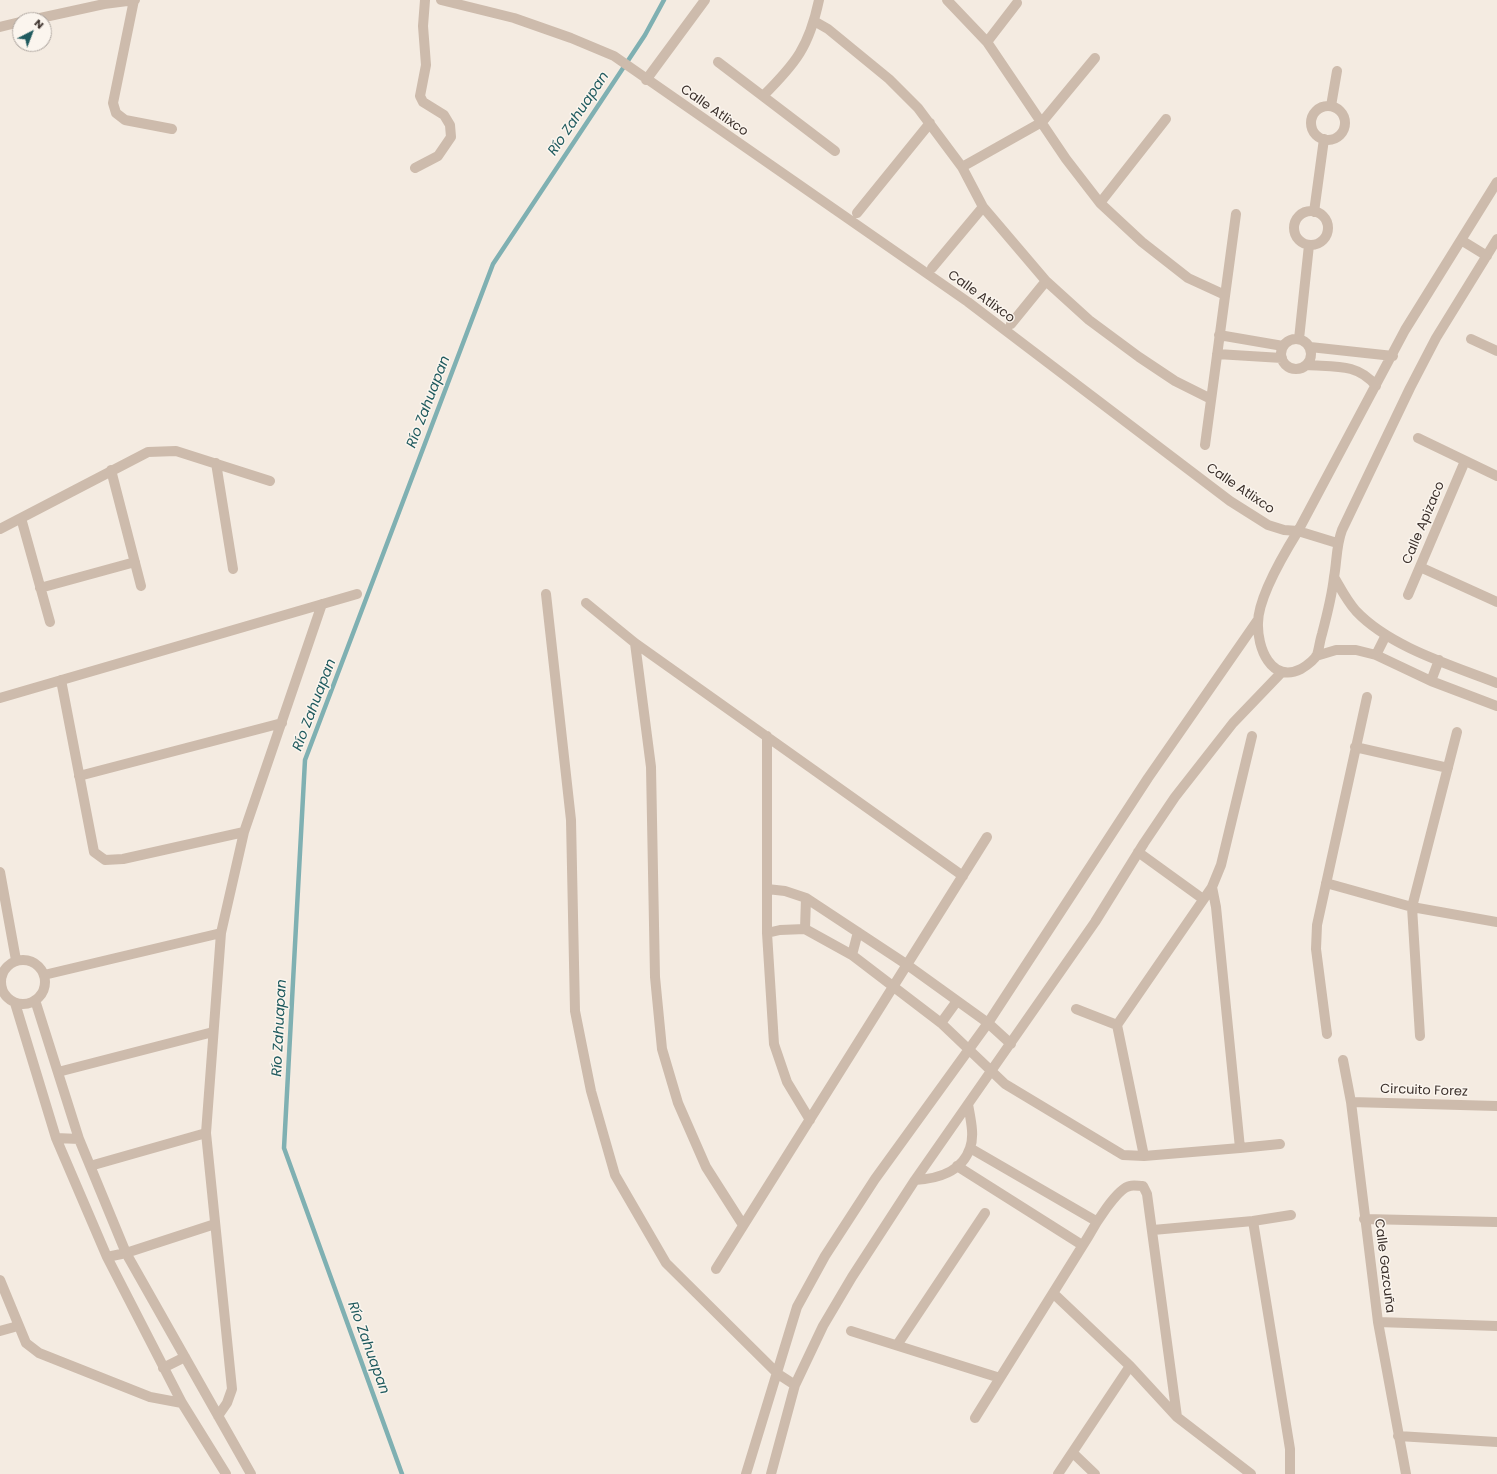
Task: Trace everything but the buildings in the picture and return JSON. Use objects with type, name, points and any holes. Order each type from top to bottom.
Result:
[{"type":"street","points":[[52,15],[104,4],[134,0],[113,103],[116,113],[125,120],[172,128]]},
{"type":"street","points":[[415,168],[438,156],[451,137],[450,125],[444,115],[423,102],[420,96],[426,65],[423,26],[424,0]]},
{"type":"street","name":"Calle Atlixco","points":[[441,0],[514,18],[571,38],[614,56],[646,80],[968,302],[1230,501],[1268,525],[1284,530],[1298,531],[1337,543]]},
{"type":"street","points":[[646,80],[705,0]]},
{"type":"street","points":[[763,96],[791,67],[806,44],[819,0]]},
{"type":"street","points":[[947,0],[987,42],[1066,159],[1100,203],[1142,242],[1188,278],[1225,295]]},
{"type":"street","points":[[987,42],[1017,2]]},
{"type":"street","points":[[814,21],[828,29],[889,79],[918,108],[962,167],[983,207],[1046,281],[1089,320],[1139,357],[1175,381],[1196,393],[1211,399]]},
{"type":"street","points":[[0,27],[12,24]]},
{"type":"street","points":[[962,167],[1042,122],[1095,58]]},
{"type":"street","points":[[718,62],[836,151]]},
{"type":"street","points":[[1331,106],[1337,71]]},
{"type":"street","points":[[1331,106],[1337,108],[1344,117],[1344,129],[1336,138],[1324,139],[1314,133],[1310,122],[1312,116],[1320,107],[1331,106]]},
{"type":"street","points":[[1100,203],[1166,119]]},
{"type":"street","points":[[857,213],[930,123]]},
{"type":"street","points":[[1314,212],[1324,139]]},
{"type":"street","points":[[746,1474],[778,1374],[797,1307],[825,1256],[875,1179],[988,1023],[1148,778],[1257,622],[1264,598],[1281,558],[1298,531],[1393,356],[1405,330],[1497,182]]},
{"type":"street","points":[[932,268],[983,207]]},
{"type":"street","points":[[1308,212],[1319,213],[1326,221],[1328,231],[1326,236],[1319,244],[1309,245],[1304,243],[1296,236],[1294,226],[1299,216],[1308,212]]},
{"type":"street","points":[[1205,445],[1236,214]]},
{"type":"street","points":[[1461,240],[1487,256]]},
{"type":"street","points":[[1316,656],[1334,577],[1337,543],[1410,388],[1436,338],[1497,240]]},
{"type":"street","points":[[1299,339],[1309,245]]},
{"type":"street","points":[[1011,324],[1046,281]]},
{"type":"street","points":[[1219,335],[1283,346]]},
{"type":"street","points":[[1307,365],[1312,356],[1308,343],[1299,339],[1290,340],[1283,346],[1282,358],[1286,365],[1290,368],[1299,369],[1307,365],[1345,367],[1362,372],[1368,376],[1376,386]]},
{"type":"street","points":[[1471,339],[1497,351]]},
{"type":"street","points":[[1310,347],[1393,356]]},
{"type":"street","points":[[1217,354],[1282,358]]},
{"type":"street","points":[[1418,438],[1497,476]]},
{"type":"street","points":[[0,529],[148,452],[176,451],[270,481]]},
{"type":"street","name":"Calle Apizaco","points":[[1408,595],[1465,461]]},
{"type":"street","points":[[216,463],[234,569]]},
{"type":"street","points":[[111,470],[141,586]]},
{"type":"street","points":[[21,518],[50,622]]},
{"type":"street","points":[[40,588],[135,562]]},
{"type":"street","points":[[1420,567],[1497,602]]},
{"type":"street","points":[[1334,577],[1344,595],[1355,610],[1370,624],[1386,635],[1440,660],[1497,683]]},
{"type":"street","points":[[0,698],[357,594]]},
{"type":"street","points":[[546,594],[571,820],[575,1011],[592,1091],[615,1175],[666,1263],[778,1374],[795,1385]]},
{"type":"street","points":[[586,603],[635,643],[963,876]]},
{"type":"street","points":[[218,1416],[227,1403],[232,1388],[206,1133],[221,933],[244,832],[322,604]]},
{"type":"street","points":[[1257,622],[1263,652],[1271,665],[1281,673],[1292,673],[1305,667],[1316,656],[1336,650],[1356,650],[1376,655],[1431,681],[1497,706]]},
{"type":"street","points":[[1376,655],[1386,635]]},
{"type":"street","points":[[635,643],[650,767],[655,977],[662,1049],[678,1102],[706,1167],[743,1225]]},
{"type":"street","points":[[1431,681],[1440,660]]},
{"type":"street","points":[[771,1474],[795,1385],[823,1326],[848,1283],[915,1180],[1095,922],[1138,852],[1176,797],[1233,723],[1281,673]]},
{"type":"street","points":[[61,680],[94,852],[104,860],[123,859],[244,832]]},
{"type":"street","points":[[1327,1034],[1316,949],[1317,925],[1367,697]]},
{"type":"street","points":[[79,776],[282,723]]},
{"type":"street","points":[[1420,1036],[1412,907],[1457,732]]},
{"type":"street","points":[[767,736],[767,933],[774,1044],[787,1082],[810,1120]]},
{"type":"street","points":[[1144,1156],[1117,1025],[1212,887],[1221,865],[1252,736]]},
{"type":"street","points":[[1355,747],[1448,768]]},
{"type":"street","points":[[716,1269],[987,837]]},
{"type":"street","points":[[1138,852],[1203,899]]},
{"type":"street","points":[[0,872],[16,960]]},
{"type":"street","points":[[1326,883],[1412,907],[1497,922]]},
{"type":"street","points":[[1212,887],[1216,907],[1240,1148]]},
{"type":"street","points":[[767,889],[785,891],[806,898],[906,964],[988,1023],[1010,1044]]},
{"type":"street","points":[[805,929],[806,898]]},
{"type":"street","points":[[767,933],[780,930],[805,929],[852,955],[941,1023],[1005,1084],[1123,1155],[1144,1156],[1280,1144]]},
{"type":"street","points":[[852,955],[858,932]]},
{"type":"street","points":[[44,975],[221,933]]},
{"type":"street","points":[[23,959],[36,964],[44,975],[44,990],[29,1004],[15,1003],[4,995],[0,988],[1,974],[4,968],[16,960],[23,959]]},
{"type":"street","points":[[35,1000],[79,1139],[126,1254],[251,1474]]},
{"type":"street","points":[[941,1023],[957,1001]]},
{"type":"street","points":[[15,1003],[56,1138],[107,1257],[182,1403],[226,1474]]},
{"type":"street","points":[[1076,1009],[1117,1025]]},
{"type":"street","points":[[58,1072],[213,1032]]},
{"type":"street","name":"Calle Gazcuña","points":[[1343,1060],[1351,1102],[1364,1219],[1378,1322],[1406,1474]]},
{"type":"street","name":"Circuito Forez","points":[[1351,1102],[1497,1106]]},
{"type":"street","points":[[915,1180],[942,1176],[957,1166],[970,1148],[971,1126],[968,1104]]},
{"type":"street","points":[[90,1166],[206,1133]]},
{"type":"street","points":[[56,1138],[79,1139]]},
{"type":"street","points":[[970,1148],[1096,1221]]},
{"type":"street","points":[[957,1166],[1082,1245]]},
{"type":"street","points":[[976,1418],[1096,1221],[1122,1190],[1129,1186],[1142,1186],[1147,1194],[1177,1417]]},
{"type":"street","points":[[897,1345],[985,1213]]},
{"type":"street","points":[[1153,1230],[1252,1222],[1290,1215]]},
{"type":"street","points":[[1364,1219],[1497,1222]]},
{"type":"street","points":[[1252,1222],[1290,1449],[1290,1474]]},
{"type":"street","points":[[107,1257],[126,1254],[215,1224]]},
{"type":"street","points":[[0,1280],[26,1343],[39,1353],[150,1397],[182,1403]]},
{"type":"street","points":[[1053,1293],[1130,1366],[1177,1417],[1251,1474]]},
{"type":"street","points":[[1378,1322],[1497,1326]]},
{"type":"street","points":[[0,1331],[18,1326]]},
{"type":"street","points":[[851,1331],[1000,1378]]},
{"type":"street","points":[[163,1368],[185,1357]]},
{"type":"street","points":[[1058,1474],[1074,1453],[1130,1366]]},
{"type":"street","points":[[1398,1436],[1497,1442]]},
{"type":"street","points":[[1074,1453],[1094,1474]]},
{"type":"waterway","name":"Río Zahuapan","points":[[402,1474],[284,1148],[305,760],[493,264],[645,35],[664,0]]}]
